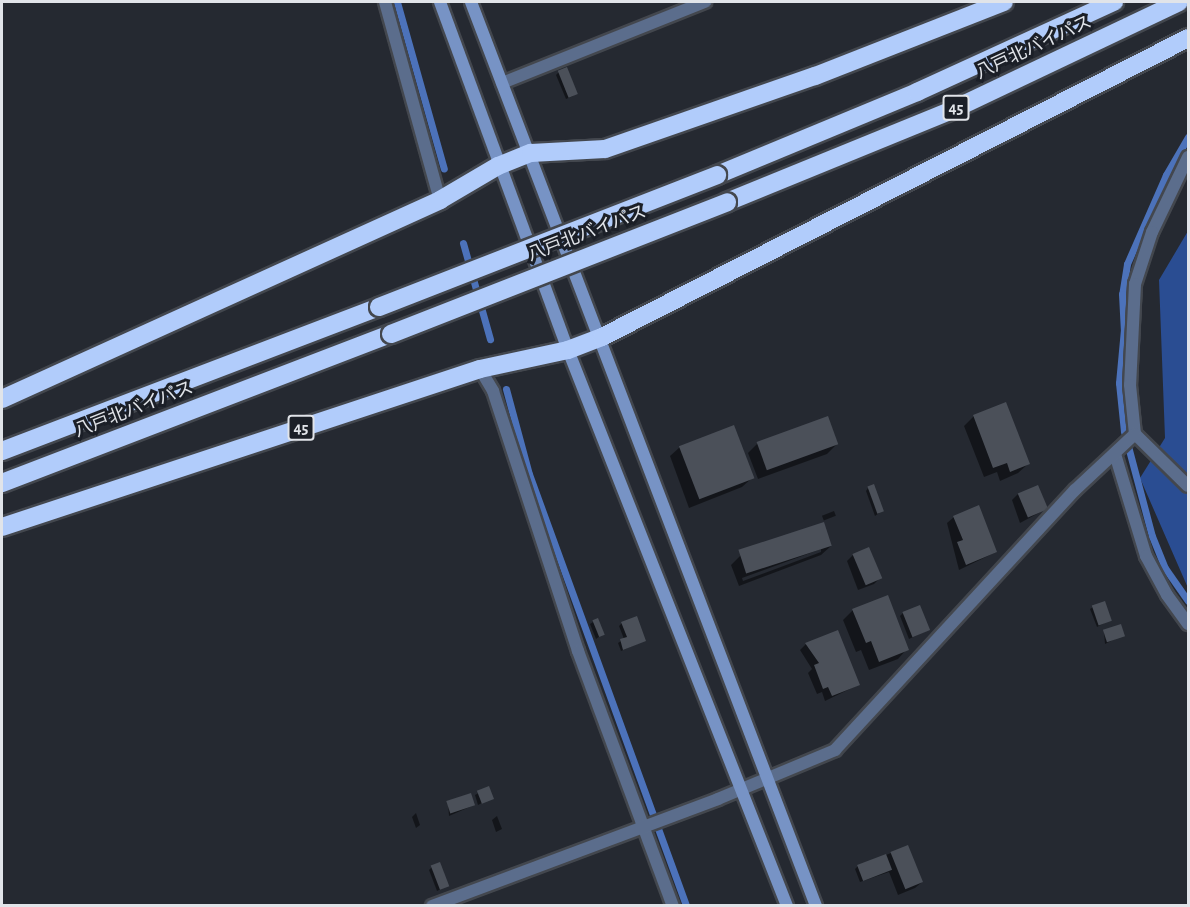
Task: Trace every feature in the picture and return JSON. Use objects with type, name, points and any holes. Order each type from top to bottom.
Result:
[{"type":"highway","points":[[2,399],[440,200],[498,166],[531,153],[605,149],[815,76],[1004,2]]},
{"type":"highway","name":"八戸北バイパス","points":[[2,451],[717,175],[917,92],[1114,2]]},
{"type":"highway","name":"八戸北バイパス","points":[[2,483],[727,202],[952,110],[1179,2]]},
{"type":"highway","points":[[602,337],[1188,38]]},
{"type":"highway","name":"45","points":[[2,527],[480,369],[568,350],[602,337]]},
{"type":"street","points":[[385,2],[440,200]]},
{"type":"street","points":[[440,2],[498,166],[568,350],[787,906]]},
{"type":"street","points":[[471,2],[770,777],[816,906]]},
{"type":"street","points":[[502,83],[705,2]]},
{"type":"street","points":[[1188,157],[1152,232],[1135,284],[1130,385],[1135,434],[1188,486]]},
{"type":"street","points":[[480,369],[493,391],[578,651],[673,906]]},
{"type":"street","points":[[432,906],[742,789],[835,750],[1075,490],[1135,434]]},
{"type":"street","points":[[1115,454],[1146,556],[1167,595],[1188,624]]},
{"type":"shaded area","points":[[1188,231],[1188,588],[1140,478],[1165,438],[1159,280]]},
{"type":"building","points":[[567,67],[578,94],[569,98],[558,71]]},
{"type":"building","points":[[1006,402],[1030,464],[1010,472],[1007,463],[993,468],[973,415]]},
{"type":"building","points":[[828,416],[838,444],[767,470],[757,442]]},
{"type":"building","points":[[734,425],[754,478],[699,499],[679,446]]},
{"type":"building","points":[[874,484],[884,511],[877,514],[867,486]]},
{"type":"building","points":[[1038,485],[1048,509],[1028,518],[1018,494]]},
{"type":"building","points":[[979,505],[997,552],[966,565],[957,542],[963,540],[953,516]]},
{"type":"building","points":[[824,522],[832,546],[746,574],[738,550]]},
{"type":"building","points":[[869,547],[882,578],[866,585],[852,554]]},
{"type":"building","points":[[888,595],[909,650],[879,662],[871,641],[866,643],[852,609]]},
{"type":"building","points":[[1105,601],[1112,621],[1099,625],[1092,606]]},
{"type":"building","points":[[920,605],[930,630],[912,637],[902,612]]},
{"type":"building","points":[[637,616],[646,641],[623,650],[620,639],[627,637],[621,622]]},
{"type":"building","points":[[598,618],[605,635],[599,637],[592,620]]},
{"type":"building","points":[[1121,624],[1125,636],[1107,642],[1103,630]]},
{"type":"building","points":[[838,630],[860,685],[832,696],[828,687],[823,689],[814,665],[819,663],[805,643]]},
{"type":"building","points":[[489,786],[494,799],[482,804],[477,791]]},
{"type":"building","points":[[471,793],[475,805],[450,813],[446,801]]},
{"type":"building","points":[[908,845],[923,882],[905,889],[890,852]]},
{"type":"building","points":[[886,854],[892,870],[863,881],[857,865]]},
{"type":"building","points":[[440,862],[449,886],[440,890],[431,866]]},
{"type":"waterway","points":[[397,2],[444,169]]},
{"type":"waterway","points":[[1188,137],[1166,175],[1127,264],[1122,294],[1124,329],[1119,383],[1124,431],[1152,536],[1165,568],[1188,601]]},
{"type":"waterway","points":[[463,243],[490,339]]},
{"type":"waterway","points":[[506,389],[529,474],[686,906]]}]
